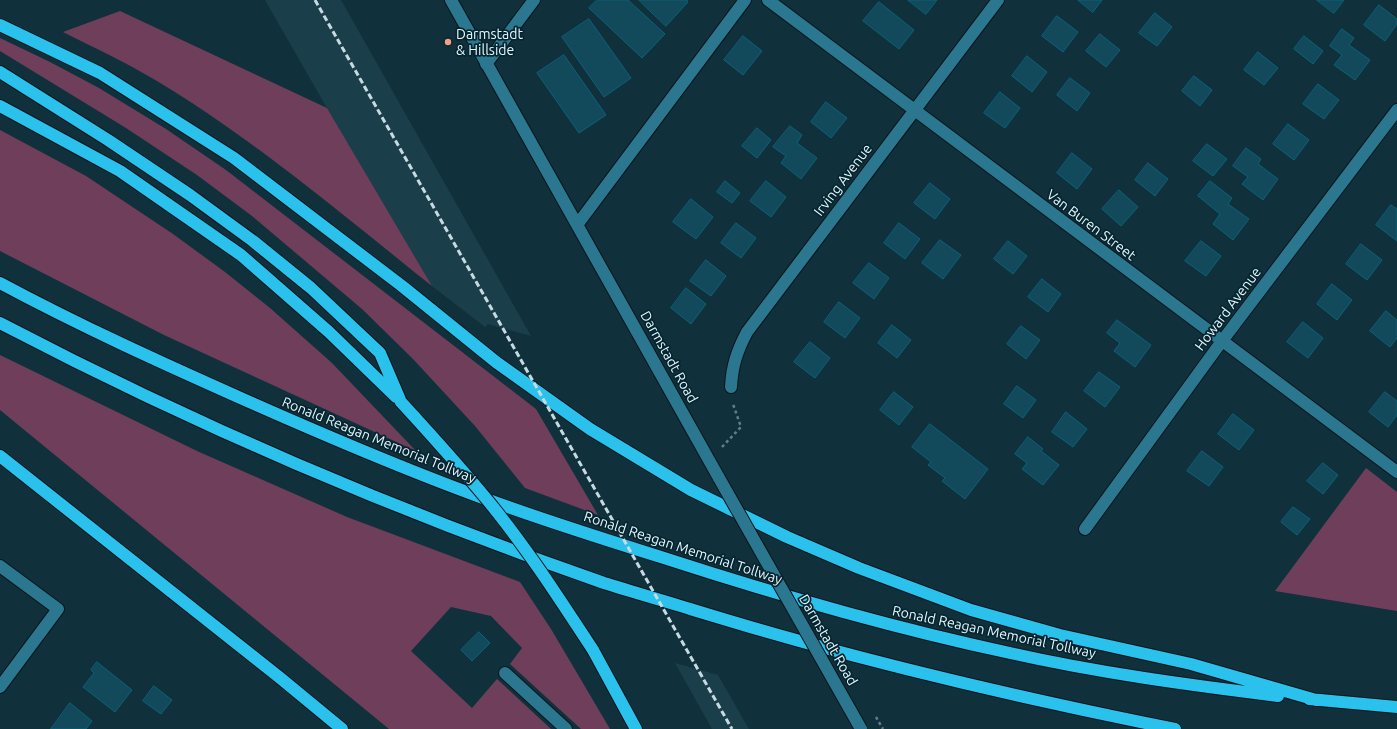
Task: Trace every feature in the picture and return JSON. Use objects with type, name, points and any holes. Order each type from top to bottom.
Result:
[{"type":"highway","points":[[0,25],[100,73],[234,158],[396,281],[508,371],[590,429],[691,490],[787,537],[852,565],[971,610],[1060,635],[1191,664],[1316,700]]},
{"type":"highway","points":[[0,72],[95,132],[190,195],[253,241],[299,279],[380,353],[401,402]]},
{"type":"highway","points":[[0,106],[120,171],[241,255],[329,332],[401,402],[445,450],[498,513],[549,582],[593,650],[636,729]]},
{"type":"highway","name":"Ronald Reagan Memorial Tollway","points":[[0,283],[123,345],[299,424],[392,463],[484,498],[697,569],[801,601],[1013,654],[1182,684],[1316,700],[1397,707]]},
{"type":"highway","points":[[0,323],[154,400],[345,486],[471,535],[607,584],[771,634],[859,658],[968,685],[1175,729]]},
{"type":"highway","points":[[0,456],[273,672],[342,729]]},
{"type":"street","name":"Darmstadt Road","points":[[450,0],[861,729]]},
{"type":"street","points":[[486,64],[534,0]]},
{"type":"street","points":[[577,225],[746,0]]},
{"type":"street","name":"Van Buren Street","points":[[768,0],[1397,472]]},
{"type":"street","name":"Irving Avenue","points":[[731,388],[732,369],[737,350],[747,332],[998,0]]},
{"type":"street","name":"Howard Avenue","points":[[1085,529],[1222,341],[1397,110]]},
{"type":"street","points":[[0,566],[58,609],[0,687]]},
{"type":"street","points":[[505,673],[566,729]]},
{"type":"path","points":[[725,453],[721,446],[741,427],[734,408],[731,388]]},
{"type":"shaded area","points":[[265,0],[341,0],[531,336],[488,324],[485,327],[432,286]]},
{"type":"shaded area","points":[[120,11],[327,108],[432,286],[332,205],[229,128],[146,74],[63,32]]},
{"type":"shaded area","points":[[0,38],[99,88],[166,129],[226,170],[536,409],[598,515],[525,488],[475,426],[413,359],[362,309],[252,216],[197,175],[126,128],[0,51]]},
{"type":"shaded area","points":[[0,130],[86,176],[173,234],[225,272],[270,308],[332,363],[416,451],[164,335],[0,251]]},
{"type":"shaded area","points":[[0,355],[197,451],[347,517],[520,582],[551,629],[610,729],[581,729],[510,664],[522,648],[491,616],[451,607],[411,651],[472,708],[497,679],[551,729],[389,729],[0,410]]},
{"type":"shaded area","points":[[1366,468],[1397,492],[1397,611],[1275,591]]},
{"type":"shaded area","points":[[675,663],[718,675],[749,729],[712,729]]},
{"type":"building","points":[[597,0],[628,0],[665,34],[642,58],[589,8]]},
{"type":"building","points":[[639,0],[687,0],[688,2],[666,26]]},
{"type":"building","points":[[908,0],[937,0],[926,14]]},
{"type":"building","points":[[1078,0],[1102,0],[1093,12]]},
{"type":"building","points":[[1317,0],[1344,0],[1334,13]]},
{"type":"building","points":[[879,2],[914,30],[899,49],[863,21]]},
{"type":"building","points":[[1379,5],[1397,19],[1397,24],[1385,41],[1364,25]]},
{"type":"building","points":[[1155,13],[1172,27],[1157,46],[1139,33]]},
{"type":"building","points":[[1057,16],[1078,32],[1063,52],[1042,36]]},
{"type":"building","points":[[589,19],[631,78],[604,97],[562,37]]},
{"type":"building","points":[[1342,29],[1354,38],[1349,45],[1370,60],[1355,80],[1334,65],[1342,55],[1330,46]]},
{"type":"building","points":[[1100,34],[1120,50],[1106,67],[1086,51]]},
{"type":"building","points":[[743,36],[762,51],[743,75],[724,60]]},
{"type":"building","points":[[1304,36],[1323,51],[1313,64],[1294,49]]},
{"type":"building","points":[[1258,52],[1278,68],[1264,85],[1244,70]]},
{"type":"building","points":[[564,55],[606,115],[579,133],[537,73]]},
{"type":"building","points":[[1027,56],[1047,72],[1032,92],[1012,76]]},
{"type":"building","points":[[1194,76],[1212,90],[1200,106],[1182,91]]},
{"type":"building","points":[[1070,78],[1090,93],[1077,111],[1057,95]]},
{"type":"building","points":[[1318,84],[1339,100],[1324,119],[1303,104]]},
{"type":"building","points":[[1000,92],[1020,108],[1005,128],[984,113]]},
{"type":"building","points":[[826,102],[847,118],[831,138],[811,122]]},
{"type":"building","points":[[1288,124],[1309,140],[1294,160],[1273,144]]},
{"type":"building","points":[[790,126],[802,135],[797,143],[817,158],[801,179],[781,163],[786,156],[773,147]]},
{"type":"building","points":[[757,128],[771,140],[757,158],[742,146]]},
{"type":"building","points":[[1207,144],[1227,159],[1213,176],[1193,161]]},
{"type":"building","points":[[1246,148],[1261,159],[1258,164],[1278,179],[1263,200],[1242,184],[1248,177],[1233,166]]},
{"type":"building","points":[[1072,153],[1092,169],[1077,189],[1057,173]]},
{"type":"building","points":[[1148,163],[1168,179],[1155,196],[1135,180]]},
{"type":"building","points":[[725,181],[740,193],[732,203],[717,192]]},
{"type":"building","points":[[766,181],[786,197],[771,217],[750,201]]},
{"type":"building","points":[[1210,181],[1232,198],[1228,204],[1249,219],[1233,240],[1213,224],[1220,214],[1198,196]]},
{"type":"building","points":[[930,183],[950,199],[935,219],[914,203]]},
{"type":"building","points":[[1119,190],[1138,207],[1121,226],[1102,209]]},
{"type":"building","points":[[691,199],[713,217],[696,239],[673,222]]},
{"type":"building","points":[[1391,205],[1397,209],[1397,241],[1376,225]]},
{"type":"building","points":[[736,223],[756,238],[741,258],[721,243]]},
{"type":"building","points":[[899,223],[920,239],[905,259],[884,243]]},
{"type":"building","points":[[940,240],[961,255],[943,279],[922,263]]},
{"type":"building","points":[[1008,241],[1027,256],[1013,274],[994,259]]},
{"type":"building","points":[[1201,241],[1221,256],[1206,276],[1185,261]]},
{"type":"building","points":[[1361,244],[1382,260],[1367,280],[1346,264]]},
{"type":"building","points":[[706,260],[726,276],[711,296],[690,281]]},
{"type":"building","points":[[869,263],[889,278],[874,299],[853,283]]},
{"type":"building","points":[[1042,279],[1061,294],[1048,312],[1028,297]]},
{"type":"building","points":[[1332,284],[1352,300],[1337,320],[1317,304]]},
{"type":"building","points":[[686,288],[706,304],[691,324],[671,308]]},
{"type":"building","points":[[839,302],[860,318],[845,338],[824,322]]},
{"type":"building","points":[[1386,311],[1397,320],[1397,338],[1390,347],[1370,331]]},
{"type":"building","points":[[1117,320],[1151,345],[1135,367],[1114,351],[1120,343],[1107,333]]},
{"type":"building","points":[[1303,322],[1323,338],[1308,358],[1287,342]]},
{"type":"building","points":[[892,325],[911,340],[897,358],[878,343]]},
{"type":"building","points":[[1021,326],[1040,340],[1026,359],[1007,344]]},
{"type":"building","points":[[810,342],[830,358],[815,378],[794,362]]},
{"type":"building","points":[[1099,372],[1120,387],[1105,407],[1084,391]]},
{"type":"building","points":[[1017,386],[1036,400],[1023,418],[1004,404]]},
{"type":"building","points":[[894,392],[913,407],[899,425],[880,410]]},
{"type":"building","points":[[1385,392],[1397,401],[1397,415],[1388,427],[1369,412]]},
{"type":"building","points":[[1066,412],[1087,429],[1073,447],[1052,432]]},
{"type":"building","points":[[1233,414],[1254,430],[1239,450],[1218,434]]},
{"type":"building","points":[[930,424],[988,469],[965,499],[942,481],[945,478],[928,465],[931,462],[912,447]]},
{"type":"building","points":[[1028,437],[1043,449],[1041,451],[1059,465],[1043,485],[1022,469],[1027,463],[1015,454]]},
{"type":"building","points":[[1202,451],[1223,467],[1209,486],[1187,471]]},
{"type":"building","points":[[1323,463],[1338,475],[1323,494],[1307,481]]},
{"type":"building","points":[[1293,507],[1310,519],[1297,535],[1281,522]]},
{"type":"building","points":[[479,632],[490,643],[472,661],[461,650]]},
{"type":"building","points":[[97,662],[132,690],[115,712],[83,687],[94,673],[91,670]]},
{"type":"building","points":[[154,686],[172,700],[161,714],[143,701]]},
{"type":"building","points":[[70,703],[92,721],[86,729],[51,729]]},
{"type":"railway","points":[[315,0],[732,729]]},
{"type":"place","name":"Darmstadt & Hillside","points":[[448,42]]}]
